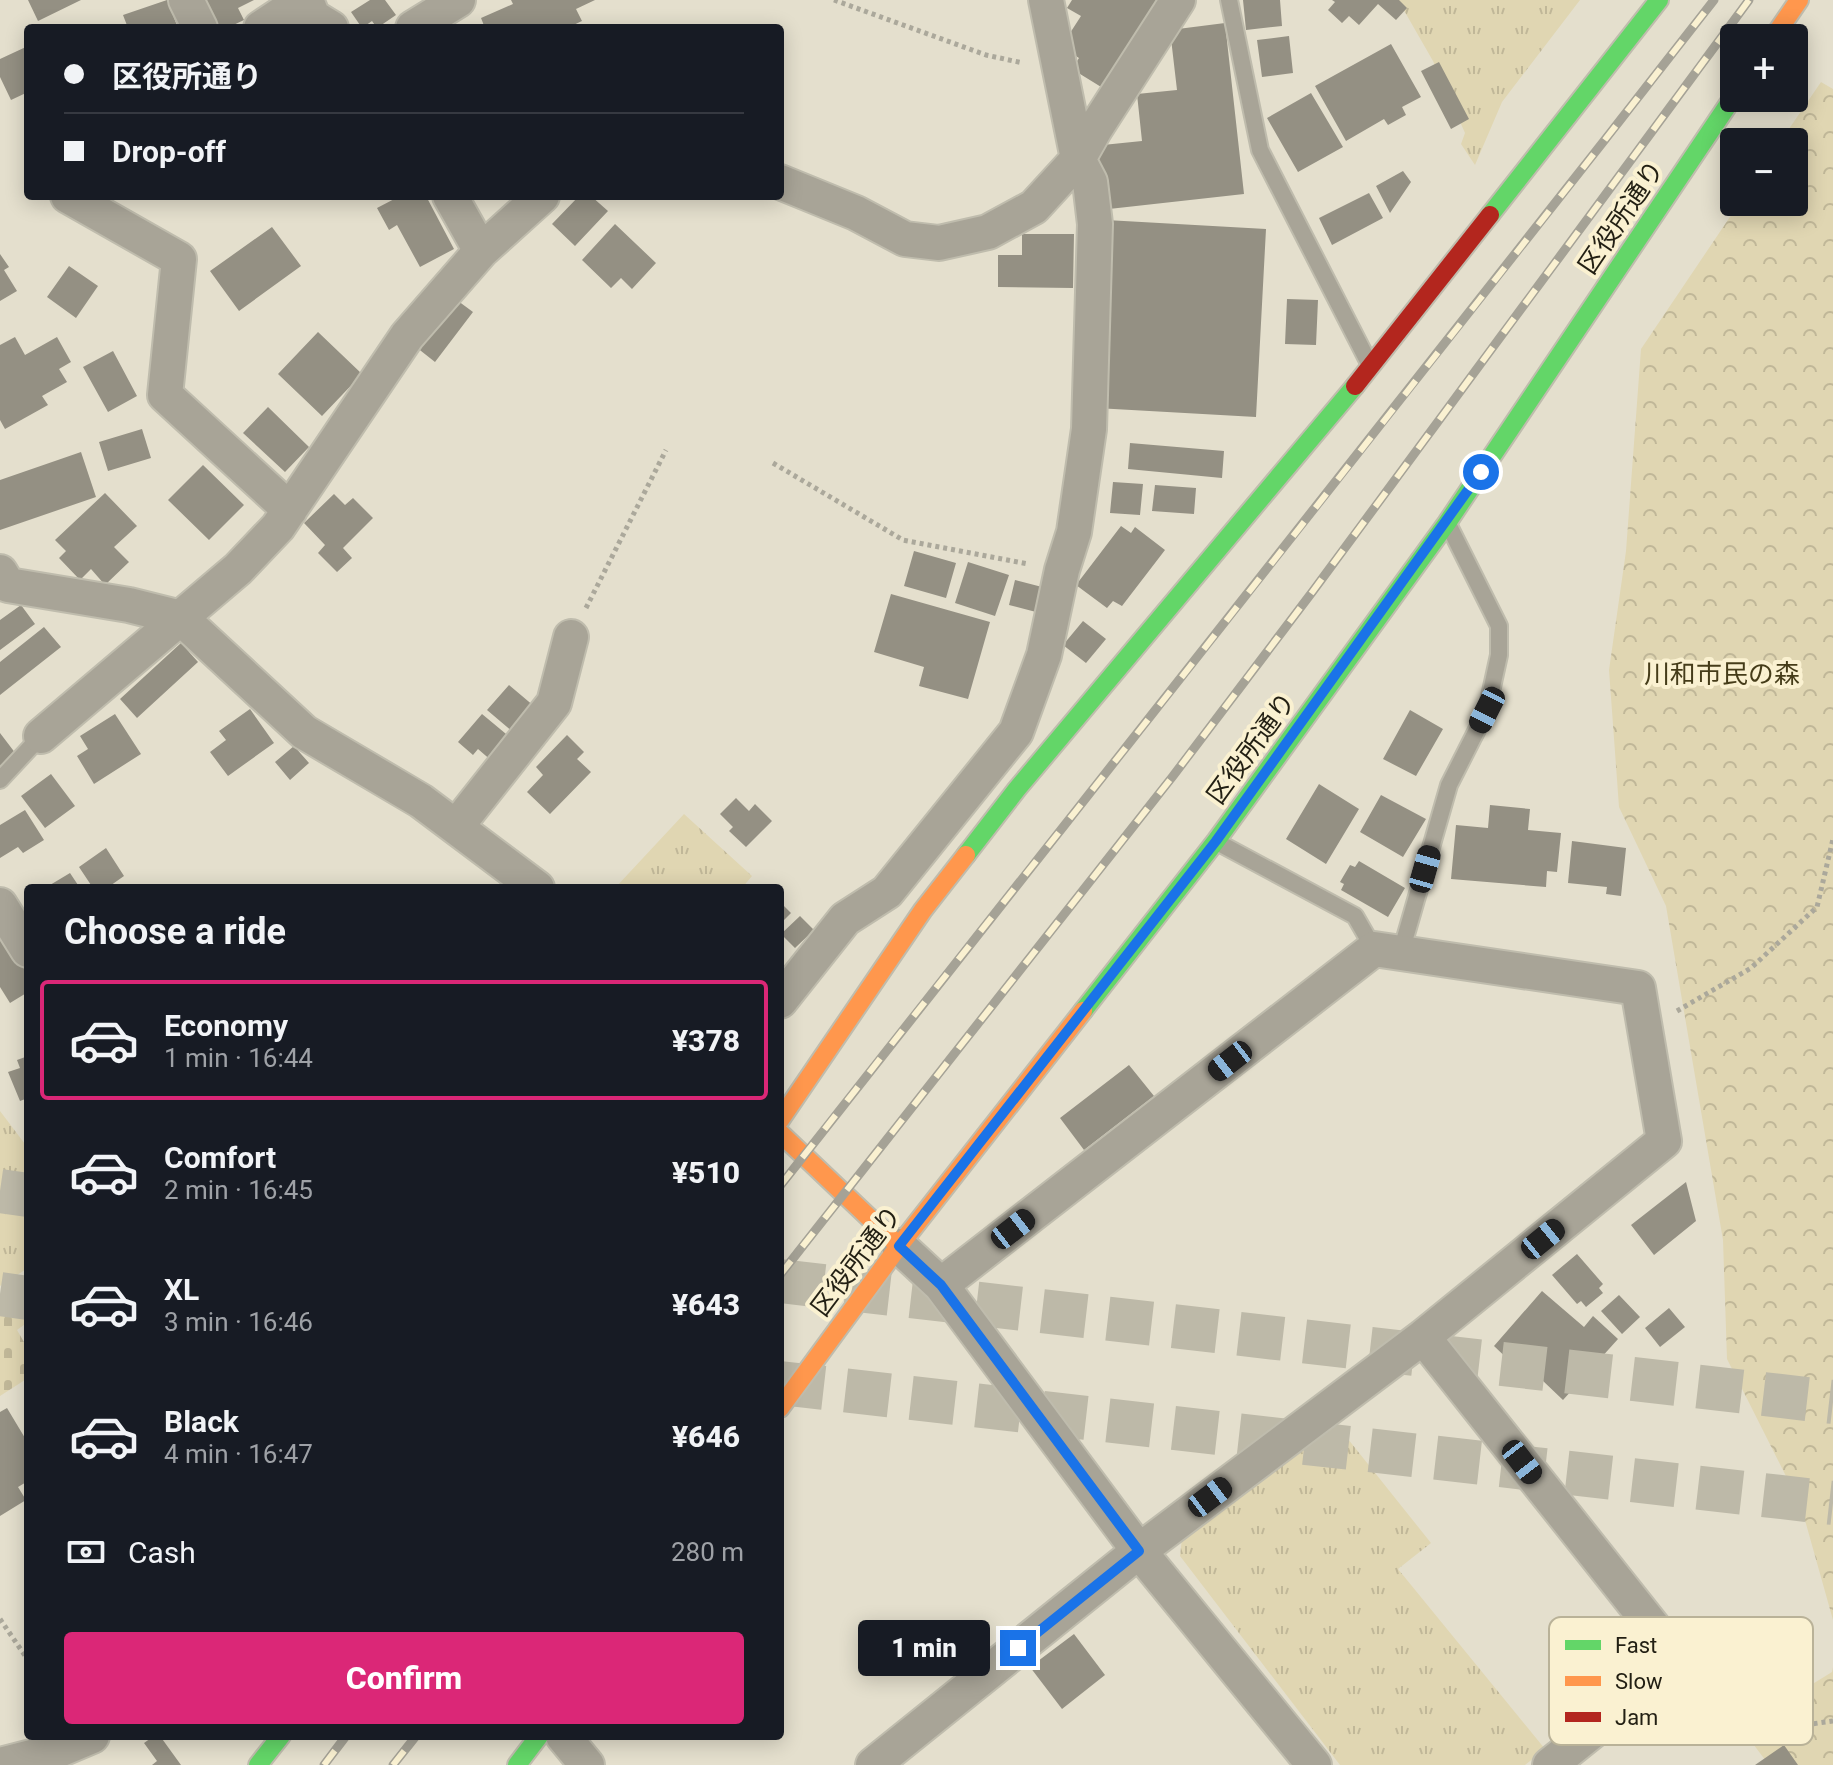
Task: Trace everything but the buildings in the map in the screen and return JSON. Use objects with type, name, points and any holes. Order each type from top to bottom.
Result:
[{"type":"street","points":[[186,0],[198,24]]},
{"type":"street","points":[[267,24],[304,0],[313,17],[324,24]]},
{"type":"street","points":[[419,24],[458,0]]},
{"type":"street","points":[[784,996],[845,919],[887,892],[1016,732],[1044,655],[1062,570],[1074,532],[1089,429],[1095,224],[1090,182],[1078,159],[1046,0]]},
{"type":"street","points":[[784,184],[856,213],[905,239],[939,243],[988,232],[1034,207],[1078,159],[1178,0]]},
{"type":"street","points":[[784,1114],[923,910],[1017,789],[1371,367],[1659,0]]},
{"type":"street","points":[[1783,24],[1799,0]]},
{"type":"street","name":"区役所通り","points":[[784,1403],[899,1246],[1216,841],[1447,523],[1723,112]]},
{"type":"street","points":[[75,200],[179,259],[165,395],[290,510]]},
{"type":"street","points":[[452,200],[481,251]]},
{"type":"street","points":[[41,736],[238,569],[278,527],[407,336],[481,251],[538,200]]},
{"type":"street","points":[[3,583],[129,605],[181,618],[304,732],[421,801],[532,884]]},
{"type":"street","points":[[456,827],[554,703],[571,637]]},
{"type":"street","points":[[887,892],[923,910]]},
{"type":"street","points":[[0,905],[24,944]]},
{"type":"street","points":[[873,1765],[1139,1551],[1423,1337],[1664,1141],[1638,988],[1387,950],[941,1285]]},
{"type":"street","points":[[784,1137],[941,1285],[1139,1551],[1314,1765]]},
{"type":"street","points":[[1423,1337],[1645,1617]]},
{"type":"street","points":[[0,1765],[59,1750],[83,1740]]},
{"type":"street","points":[[258,1765],[278,1740]]},
{"type":"street","points":[[517,1765],[536,1740]]},
{"type":"street","points":[[566,1740],[587,1765]]},
{"type":"street","points":[[1550,1765],[1575,1745]]},
{"type":"lane","points":[[1229,0],[1260,150],[1371,367]]},
{"type":"lane","points":[[1216,841],[1355,916],[1387,950],[1449,785],[1487,710],[1499,655],[1499,626],[1447,523]]},
{"type":"lane","points":[[0,780],[41,736]]},
{"type":"path","points":[[834,0],[986,55],[1059,71]]},
{"type":"path","points":[[571,637],[666,450]]},
{"type":"path","points":[[773,463],[903,540],[1062,570]]},
{"type":"path","points":[[1645,1029],[1751,968],[1817,907],[1833,839]]},
{"type":"path","points":[[0,1619],[24,1654]]},
{"type":"path","points":[[1813,1724],[1833,1721]]},
{"type":"green space","points":[[1398,0],[1580,0],[1502,102],[1475,165],[1461,144],[1465,133],[1433,61]]},
{"type":"green space","name":"川和市民の森","points":[[1821,82],[1833,89],[1833,1620],[1801,1506],[1727,1359],[1723,1240],[1666,906],[1619,807],[1609,670],[1626,551],[1641,349],[1731,216],[1808,216],[1808,128],[1790,128],[1800,112],[1808,112],[1808,101]]},
{"type":"green space","points":[[684,814],[752,876],[745,884],[619,884]]},
{"type":"green space","points":[[0,1111],[24,1143],[24,1271],[0,1286]]},
{"type":"green space","points":[[24,1279],[24,1325],[17,1330],[24,1342],[24,1381],[0,1396],[0,1294]]},
{"type":"green space","points":[[1332,1419],[1431,1543],[1398,1569],[1545,1749],[1525,1765],[1340,1765],[1180,1556],[1182,1538]]},
{"type":"green space","points":[[1833,1667],[1833,1765],[1769,1765],[1754,1745],[1813,1745],[1813,1684],[1832,1672]]},
{"type":"tunnel","points":[[0,1191],[24,1194]]},
{"type":"tunnel","points":[[784,1281],[1833,1402]]},
{"type":"tunnel","points":[[0,1294],[24,1297]]},
{"type":"tunnel","points":[[784,1383],[1833,1503]]},
{"type":"railway","points":[[784,1181],[1714,0]]},
{"type":"railway","points":[[784,1270],[1173,776],[1749,0]]},
{"type":"railway","points":[[324,1765],[343,1740]]},
{"type":"railway","points":[[393,1765],[413,1740]]},
{"type":"traffic: fast","points":[[1490,215],[1659,0]]},
{"type":"traffic: fast","points":[[1083,1011],[1216,841],[1447,523],[1723,112]]},
{"type":"traffic: fast","points":[[966,855],[1017,789],[1355,386]]},
{"type":"traffic: fast","points":[[258,1765],[278,1740]]},
{"type":"traffic: fast","points":[[517,1765],[536,1740]]},
{"type":"traffic: slow","points":[[1783,24],[1799,0]]},
{"type":"traffic: slow","points":[[784,1114],[923,910],[966,855]]},
{"type":"traffic: slow","points":[[784,1403],[899,1246],[1083,1011]]},
{"type":"traffic: slow","points":[[784,1137],[899,1246]]},
{"type":"traffic: jam","points":[[1355,386],[1490,215]]},
{"type":"route","points":[[1018,1648],[1139,1551],[941,1285],[899,1246],[1216,841],[1481,472]]}]
